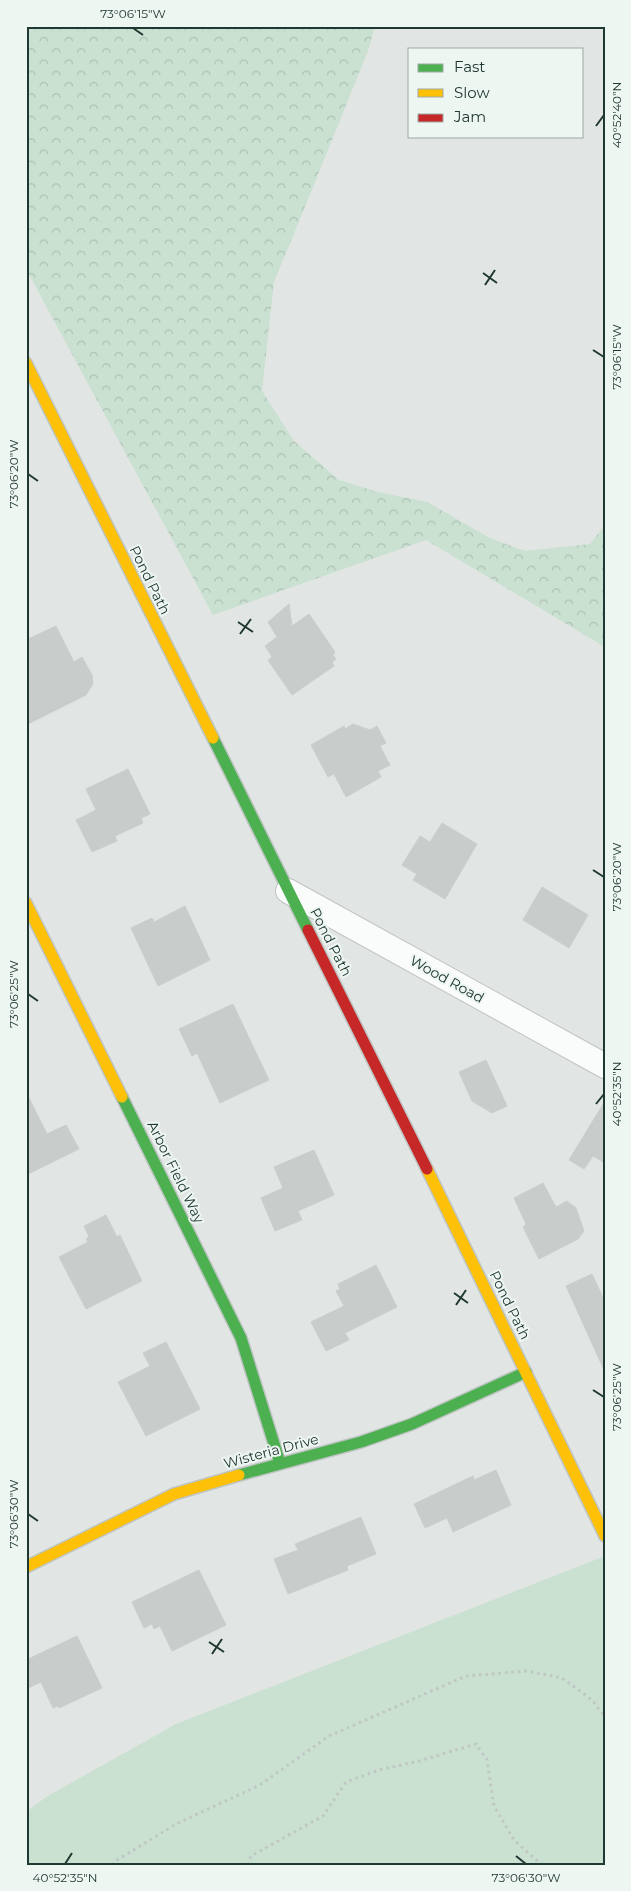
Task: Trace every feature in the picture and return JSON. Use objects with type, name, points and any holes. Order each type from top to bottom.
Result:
[{"type":"street","name":"Pond Path","points":[[26,364],[33,393],[288,891],[605,1536]]},
{"type":"street","name":"Wood Road","points":[[288,891],[605,1066]]},
{"type":"street","name":"Arbor Field Way","points":[[26,903],[241,1338],[280,1463]]},
{"type":"street","name":"Wisteria Drive","points":[[26,1567],[174,1494],[280,1463],[362,1442],[412,1424],[526,1372]]},
{"type":"path","points":[[112,1865],[117,1860],[178,1823],[260,1785],[329,1736],[466,1676],[527,1671],[562,1678],[592,1700],[605,1717]]},
{"type":"path","points":[[248,1865],[251,1856],[323,1816],[346,1782],[379,1770],[419,1761],[476,1744],[487,1760],[494,1806],[514,1840],[542,1865]]},
{"type":"green space","points":[[26,26],[375,26],[368,51],[274,282],[262,391],[294,441],[339,480],[378,492],[427,502],[490,538],[525,551],[590,544],[605,525],[605,647],[426,540],[213,615],[26,269]]},
{"type":"green space","points":[[605,1556],[605,1865],[26,1865],[26,1812],[46,1797],[176,1724]]},
{"type":"building","points":[[289,604],[292,626],[309,614],[335,652],[333,655],[336,659],[332,662],[334,666],[292,695],[268,660],[272,657],[265,646],[277,637],[268,622]]},
{"type":"building","points":[[56,626],[74,662],[82,657],[92,675],[93,684],[86,695],[26,725],[26,640]]},
{"type":"building","points":[[353,724],[370,730],[377,726],[386,743],[380,746],[390,765],[378,771],[381,777],[346,797],[334,774],[328,777],[311,745],[344,726],[345,729]]},
{"type":"building","points":[[128,769],[150,814],[141,818],[143,823],[115,836],[117,841],[92,852],[76,820],[96,810],[86,789]]},
{"type":"building","points":[[442,823],[477,844],[445,899],[413,880],[417,874],[402,865],[420,836],[430,842]]},
{"type":"building","points":[[542,887],[588,915],[569,948],[523,920]]},
{"type":"building","points":[[185,906],[210,960],[158,986],[131,928],[152,918],[154,922]]},
{"type":"building","points":[[233,1004],[269,1080],[220,1103],[197,1053],[192,1056],[179,1029]]},
{"type":"building","points":[[486,1060],[507,1106],[492,1113],[472,1101],[459,1072]]},
{"type":"building","points":[[26,1092],[47,1134],[66,1125],[79,1149],[26,1175]]},
{"type":"building","points":[[605,1101],[605,1163],[593,1156],[584,1169],[569,1160]]},
{"type":"building","points":[[314,1150],[334,1195],[298,1211],[302,1220],[275,1231],[261,1198],[283,1188],[274,1167]]},
{"type":"building","points":[[543,1183],[556,1207],[567,1201],[576,1208],[584,1231],[578,1239],[539,1259],[523,1227],[526,1224],[514,1198]]},
{"type":"building","points":[[106,1215],[117,1237],[120,1235],[142,1281],[86,1309],[59,1257],[88,1242],[86,1239],[89,1237],[84,1226]]},
{"type":"building","points":[[376,1265],[397,1307],[345,1333],[349,1340],[326,1351],[311,1322],[344,1306],[336,1291],[340,1289],[338,1284]]},
{"type":"building","points":[[592,1274],[605,1302],[605,1372],[566,1286]]},
{"type":"building","points":[[166,1342],[200,1409],[146,1436],[118,1382],[150,1366],[143,1353]]},
{"type":"building","points":[[496,1470],[511,1505],[453,1532],[447,1518],[425,1528],[414,1504],[473,1476],[474,1480]]},
{"type":"building","points":[[361,1517],[376,1554],[347,1566],[348,1570],[288,1594],[274,1559],[298,1550],[295,1544]]},
{"type":"building","points":[[199,1570],[226,1625],[172,1651],[160,1626],[154,1629],[152,1624],[144,1628],[132,1602]]},
{"type":"building","points":[[77,1636],[102,1688],[59,1708],[58,1706],[53,1708],[41,1682],[26,1689],[26,1660]]},
{"type":"traffic: fast","points":[[213,738],[308,930]]},
{"type":"traffic: fast","points":[[122,1097],[241,1338],[280,1463]]},
{"type":"traffic: fast","points":[[239,1475],[361,1442],[412,1424],[526,1372]]},
{"type":"traffic: slow","points":[[26,363],[213,738]]},
{"type":"traffic: slow","points":[[26,903],[122,1097]]},
{"type":"traffic: slow","points":[[427,1169],[605,1536]]},
{"type":"traffic: slow","points":[[26,1567],[174,1494],[239,1475]]},
{"type":"traffic: jam","points":[[308,930],[427,1169]]}]
